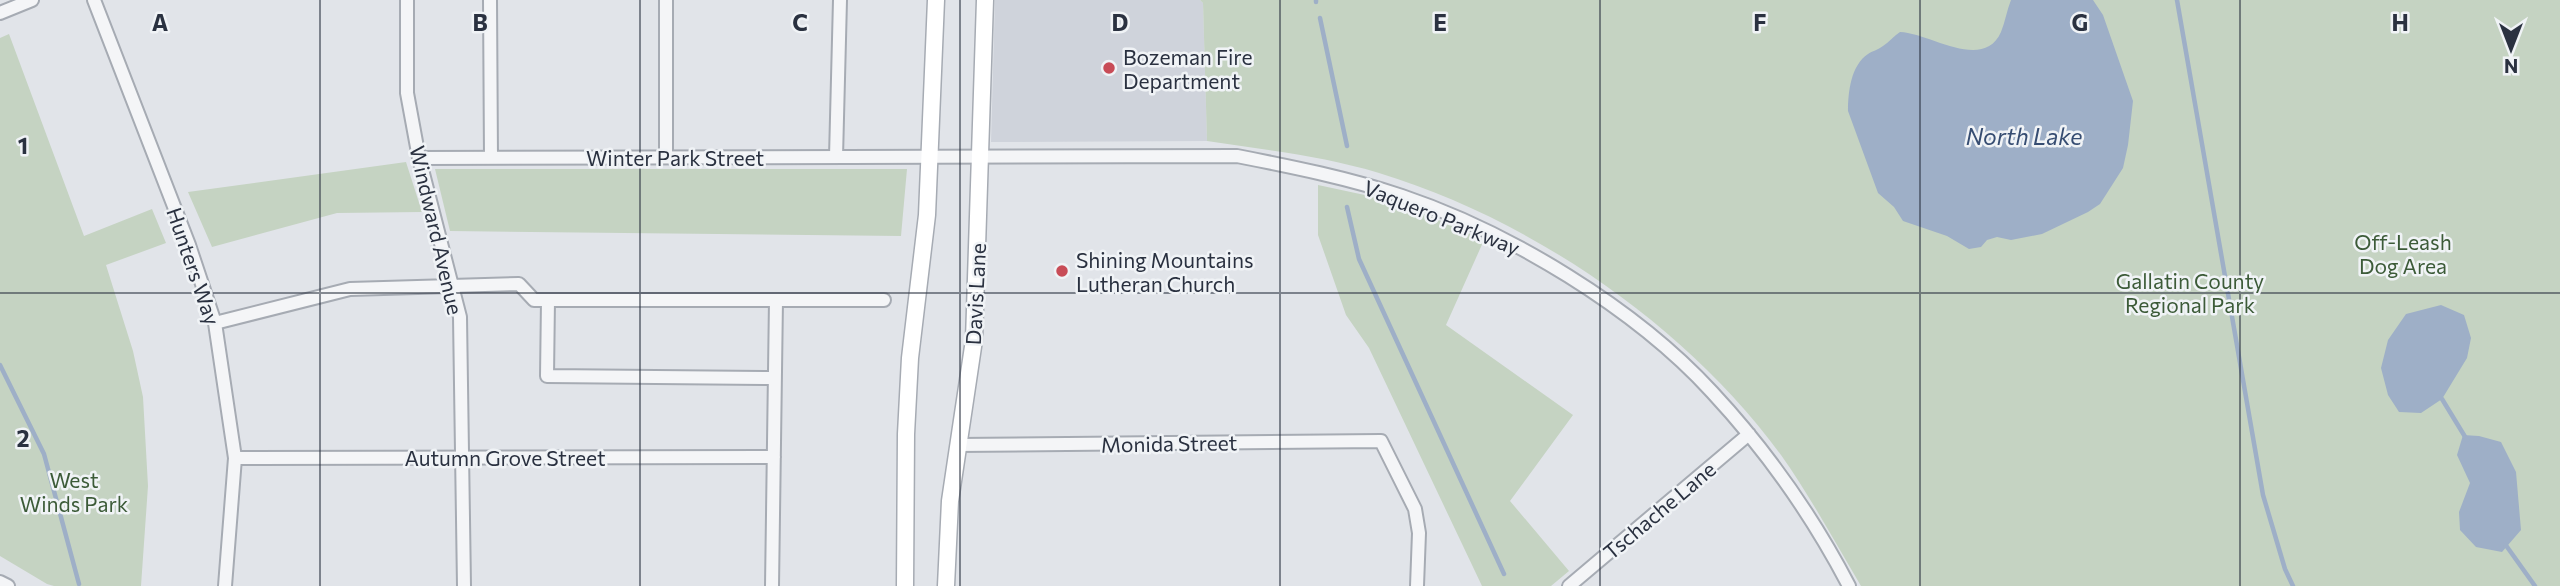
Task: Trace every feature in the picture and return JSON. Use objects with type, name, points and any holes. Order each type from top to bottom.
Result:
[{"type":"main road","points":[[905,586],[906,434],[910,358],[927,215],[936,0]]},
{"type":"main road","name":"Davis Lane","points":[[946,586],[950,500],[974,340],[985,0]]},
{"type":"street","points":[[0,13],[32,0]]},
{"type":"street","name":"Hunters Way","points":[[94,0],[185,235],[215,323],[235,458],[225,586]]},
{"type":"street","name":"Windward Avenue","points":[[407,0],[407,93],[419,158],[460,317],[464,586]]},
{"type":"street","points":[[490,0],[491,158]]},
{"type":"street","points":[[666,0],[666,158]]},
{"type":"street","points":[[836,157],[839,0]]},
{"type":"street","name":"Vaquero Parkway","points":[[931,157],[1237,156],[1361,183],[1405,197],[1466,222],[1530,253],[1583,285],[1657,339],[1712,390],[1749,434],[1790,490],[1832,553],[1849,586]]},
{"type":"street","name":"Winter Park Street","points":[[419,158],[931,157]]},
{"type":"street","points":[[215,323],[350,289],[519,284],[534,300],[884,300]]},
{"type":"street","points":[[548,300],[547,376],[775,378]]},
{"type":"street","points":[[772,586],[776,300]]},
{"type":"street","name":"Tschache Lane","points":[[1569,586],[1749,434]]},
{"type":"street","name":"Monida Street","points":[[958,445],[1381,441],[1415,509],[1419,533],[1417,586]]},
{"type":"street","name":"Autumn Grove Street","points":[[235,458],[774,457]]},
{"type":"street","points":[[0,582],[8,586]]},
{"type":"shaded area","points":[[995,0],[1200,0],[1203,3],[1207,141],[991,142]]},
{"type":"green space","name":"Gallatin County Regional Park","points":[[1200,0],[2560,0],[2560,586],[1861,586],[1792,471],[1743,408],[1700,363],[1653,321],[1602,283],[1548,248],[1493,218],[1436,193],[1337,162],[1207,141],[1203,3]]},
{"type":"green space","name":"West Winds Park","points":[[9,34],[84,236],[152,209],[166,243],[106,265],[133,351],[143,397],[148,486],[141,586],[54,586],[0,556],[0,38]]},
{"type":"green space","points":[[406,162],[422,212],[337,213],[212,247],[188,192]]},
{"type":"green space","points":[[435,169],[907,169],[901,236],[450,231]]},
{"type":"green space","points":[[1318,185],[1374,197],[1427,215],[1484,240],[1446,325],[1573,415],[1510,501],[1569,571],[1551,586],[1482,586],[1369,348],[1346,315],[1318,235]]},
{"type":"water","name":"North Lake","points":[[2011,0],[2093,0],[2103,15],[2133,101],[2128,145],[2123,168],[2100,204],[2088,212],[2042,234],[2011,240],[1997,237],[1987,240],[1981,247],[1969,249],[1947,236],[1903,221],[1894,207],[1878,193],[1848,111],[1850,88],[1854,72],[1862,59],[1900,32],[1969,50],[1982,49],[1993,44],[2001,32]]},
{"type":"water","points":[[2441,305],[2464,315],[2471,338],[2467,358],[2442,399],[2421,413],[2399,412],[2388,395],[2381,368],[2388,340],[2406,314]]},
{"type":"water","points":[[2463,435],[2501,442],[2516,472],[2521,530],[2502,552],[2476,547],[2460,530],[2459,512],[2470,483],[2457,455]]},
{"type":"waterway","points":[[2177,0],[2263,495],[2285,569],[2293,586]]},
{"type":"waterway","points":[[1320,18],[1347,146]]},
{"type":"waterway","points":[[1347,207],[1359,259],[1504,574]]},
{"type":"waterway","points":[[0,365],[44,454],[79,584]]},
{"type":"waterway","points":[[2442,399],[2467,440]]},
{"type":"waterway","points":[[2505,544],[2535,586]]},
{"type":"place","name":"Bozeman Fire Department","points":[[1109,68]]},
{"type":"place","name":"Shining Mountains Lutheran Church","points":[[1062,271]]},
{"type":"park label","name":"Off-Leash Dog Area","points":[[2403,253]]}]
